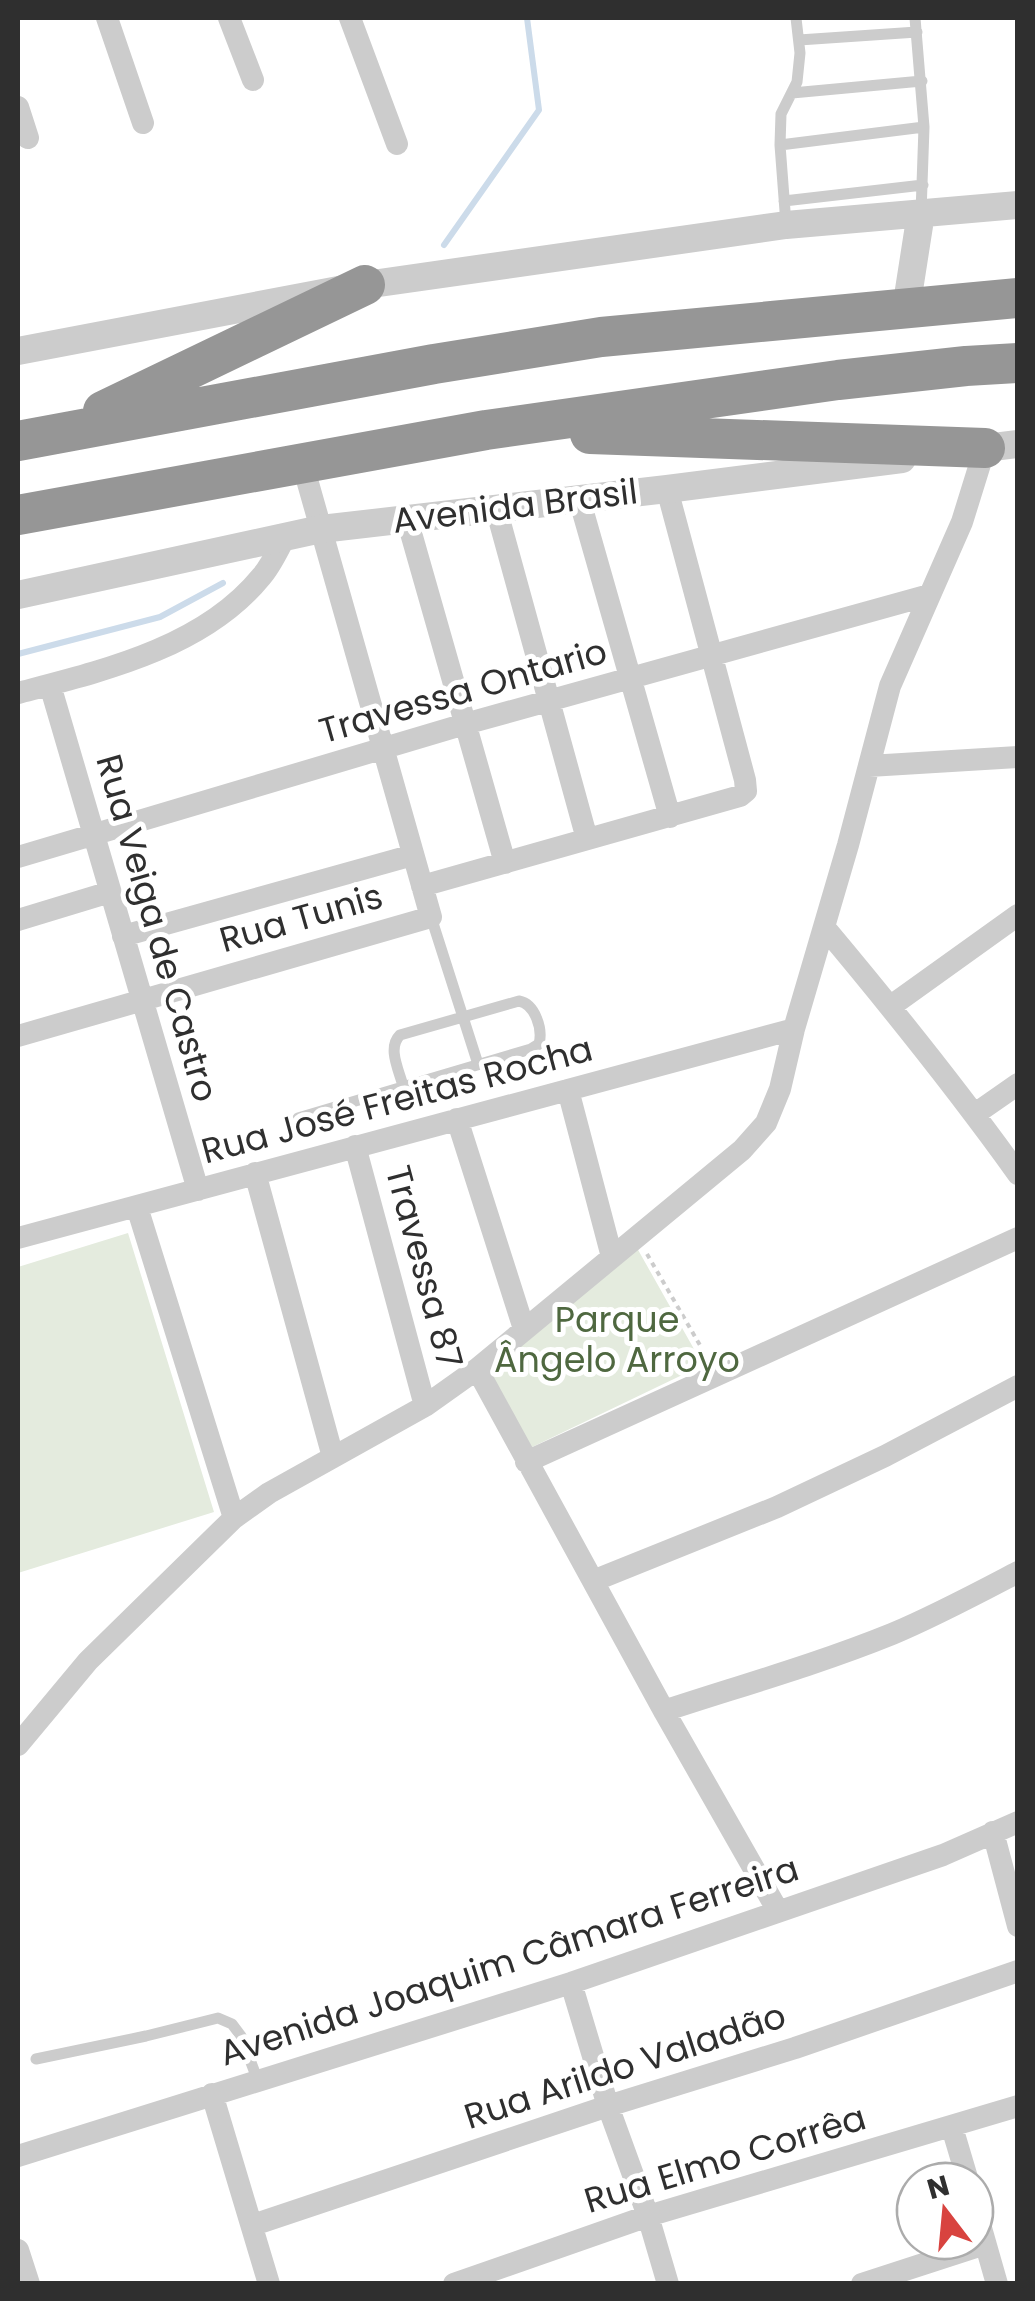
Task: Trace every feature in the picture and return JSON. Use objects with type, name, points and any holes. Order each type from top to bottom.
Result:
[{"type":"highway","points":[[58,433],[365,285]]},
{"type":"highway","points":[[18,442],[434,364],[601,337],[1018,298]]},
{"type":"highway","name":"Avenida Brasil","points":[[18,514],[486,430],[838,380],[1018,363]]},
{"type":"highway","points":[[486,430],[1001,446]]},
{"type":"street","points":[[107,18],[143,122]]},
{"type":"street","points":[[229,18],[253,80]]},
{"type":"street","points":[[350,18],[397,144]]},
{"type":"street","points":[[18,106],[28,138]]},
{"type":"street","points":[[18,352],[365,285],[785,213],[922,199],[1018,205]]},
{"type":"street","points":[[906,309],[922,199]]},
{"type":"street","points":[[20,1735],[234,1518],[269,1494],[426,1406],[477,1369],[742,1150],[766,1123],[780,1089],[890,686],[962,522],[1001,446]]},
{"type":"street","name":"Avenida Brasil","points":[[18,595],[320,529],[1001,446]]},
{"type":"street","points":[[302,462],[431,917]]},
{"type":"street","points":[[666,489],[712,656]]},
{"type":"street","points":[[579,498],[670,816]]},
{"type":"street","points":[[496,508],[587,839]]},
{"type":"street","points":[[407,518],[506,863]]},
{"type":"street","points":[[18,693],[126,661],[206,625],[264,575],[285,537]]},
{"type":"street","name":"Travessa Ontario","points":[[18,857],[466,724],[929,595]]},
{"type":"street","name":"Rua Tunis","points":[[422,886],[743,794],[746,787],[712,656]]},
{"type":"street","name":"Rua Veiga de Castro","points":[[50,684],[198,1190]]},
{"type":"street","points":[[869,766],[1018,757]]},
{"type":"street","points":[[123,936],[414,855]]},
{"type":"street","points":[[18,920],[110,892]]},
{"type":"street","points":[[891,1006],[1018,915]]},
{"type":"street","name":"Rua Tunis","points":[[18,1036],[431,917]]},
{"type":"street","points":[[825,928],[891,1006],[1018,1174]]},
{"type":"street","name":"Rua José Freitas Rocha","points":[[18,1238],[794,1029]]},
{"type":"street","points":[[975,1114],[1018,1084]]},
{"type":"street","points":[[568,1090],[612,1258]]},
{"type":"street","points":[[458,1119],[524,1329]]},
{"type":"street","name":"Travessa 87","points":[[355,1146],[426,1406]]},
{"type":"street","points":[[256,1173],[333,1457]]},
{"type":"street","points":[[138,1207],[234,1518]]},
{"type":"street","points":[[526,1462],[1018,1238]]},
{"type":"street","points":[[477,1369],[778,1910]]},
{"type":"street","points":[[593,1581],[776,1507],[886,1456],[1018,1386]]},
{"type":"street","points":[[664,1711],[892,1634],[1018,1572]]},
{"type":"street","name":"Avenida Joaquim Câmara Ferreira","points":[[18,2156],[571,1983],[943,1855],[1018,1822]]},
{"type":"street","points":[[994,1832],[1018,1926]]},
{"type":"street","name":"Rua Arildo Valadão","points":[[253,2225],[1018,1971]]},
{"type":"street","points":[[571,1983],[668,2284]]},
{"type":"street","points":[[212,2094],[269,2284]]},
{"type":"street","name":"Rua Elmo Corrêa","points":[[454,2284],[648,2216],[1018,2106]]},
{"type":"street","points":[[952,2127],[962,2161]]},
{"type":"street","points":[[18,2250],[26,2283]]},
{"type":"street","points":[[520,2260],[527,2284]]},
{"type":"street","points":[[862,2284],[933,2261]]},
{"type":"lane","points":[[785,213],[781,114],[799,68],[796,18]]},
{"type":"lane","points":[[915,18],[924,127],[922,199]]},
{"type":"lane","points":[[799,40],[917,32]]},
{"type":"lane","points":[[792,93],[922,82]]},
{"type":"lane","points":[[780,144],[924,127]]},
{"type":"lane","points":[[431,917],[478,1064]]},
{"type":"lane","points":[[298,1118],[532,1049],[539,1044],[540,1030],[532,1009],[518,1001],[396,1038],[393,1046],[403,1086]]},
{"type":"lane","points":[[36,2059],[218,2018],[232,2024],[241,2036],[258,2082]]},
{"type":"path","points":[[637,1237],[718,1376]]},
{"type":"green space","points":[[128,1233],[214,1512],[18,1573],[18,1267]]},
{"type":"green space","name":"Parque Ângelo Arroyo","points":[[637,1248],[703,1365],[526,1450],[487,1369]]},
{"type":"waterway","points":[[444,245],[539,110],[527,18]]},
{"type":"waterway","points":[[18,654],[160,617],[223,583]]}]
